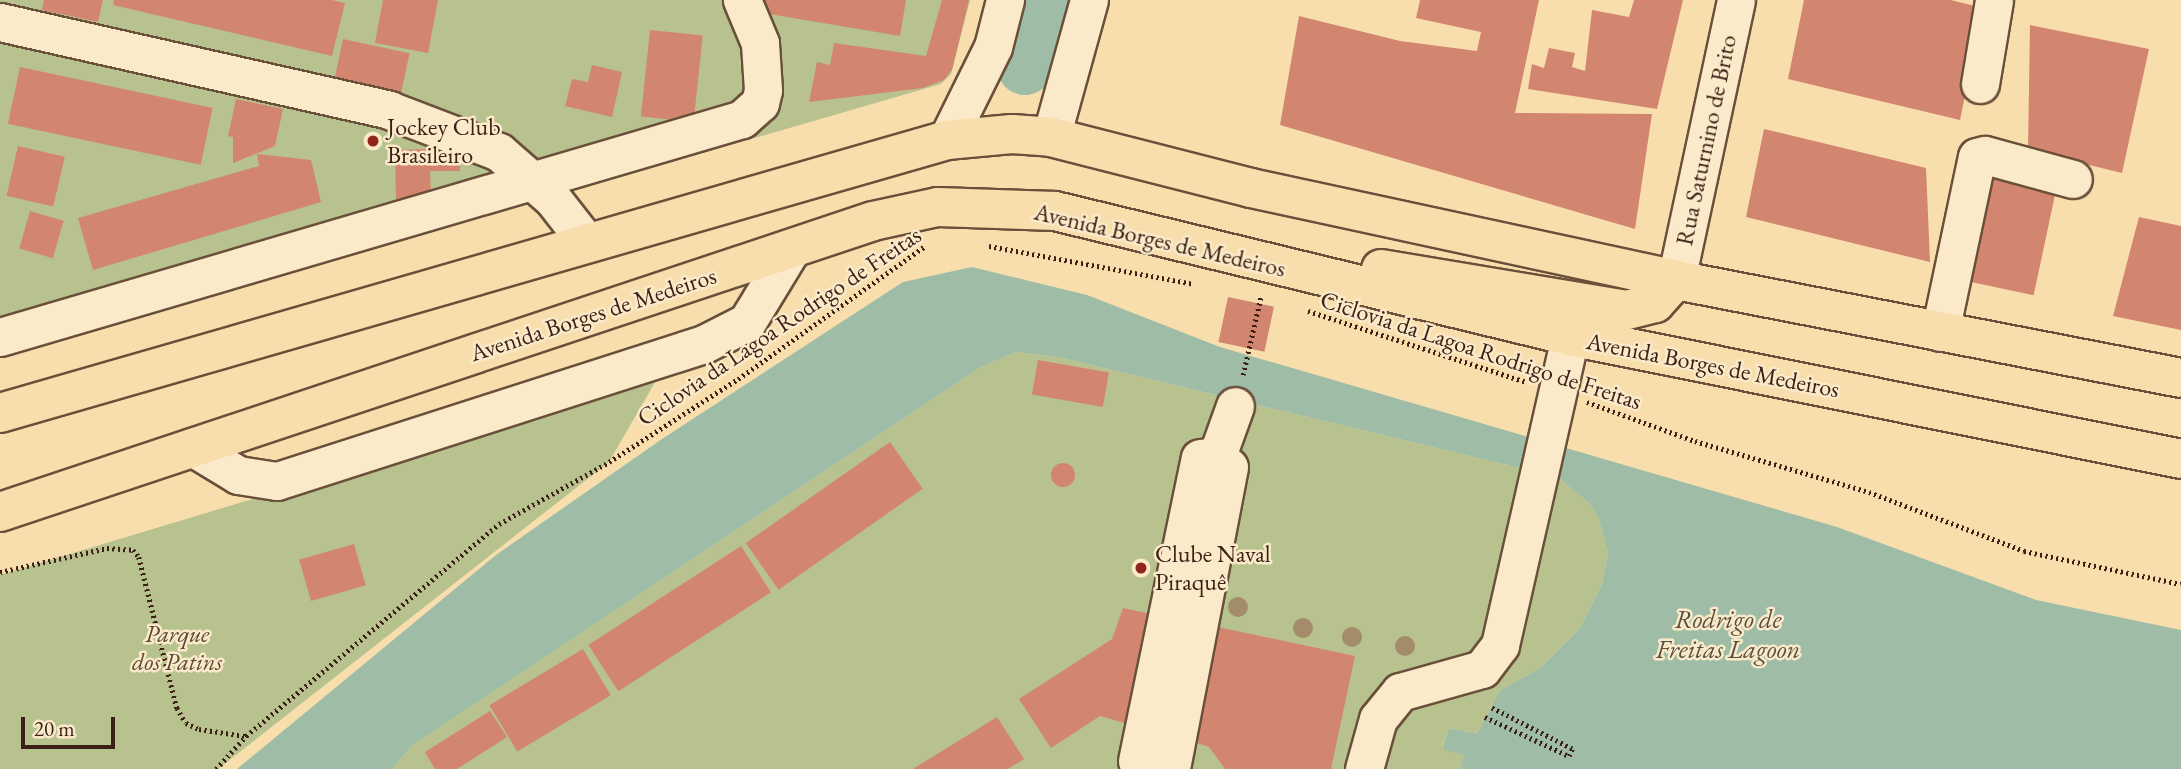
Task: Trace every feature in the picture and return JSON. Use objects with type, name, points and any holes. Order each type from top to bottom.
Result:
[{"type":"highway","points":[[0,413],[947,140],[1012,134],[1051,137],[1251,188],[1676,280],[2181,378]]},
{"type":"highway","name":"Avenida Borges de Medeiros","points":[[0,512],[873,220],[938,207],[1003,206],[1055,211],[1560,378],[2180,458]]},
{"type":"highway","points":[[1280,284],[1389,269],[1628,310],[1655,303],[1676,280]]},
{"type":"street","points":[[0,337],[752,113],[763,90],[760,43],[742,0]]},
{"type":"street","points":[[947,140],[993,47],[1005,0]]},
{"type":"street","points":[[1051,137],[1089,0]]},
{"type":"street","name":"Rua Saturnino de Brito","points":[[1676,280],[1736,0]]},
{"type":"street","points":[[1980,84],[1994,0]]},
{"type":"street","points":[[0,22],[389,110],[499,152],[534,180],[587,243]]},
{"type":"street","points":[[1940,332],[1977,157],[1985,155],[2073,179]]},
{"type":"street","points":[[192,447],[238,475],[277,481],[704,344],[747,322],[792,248]]},
{"type":"street","points":[[1364,769],[1378,719],[1400,692],[1482,670],[1500,645],[1560,378]]},
{"type":"street","points":[[1150,766],[1175,662],[1200,538],[1229,467],[1217,456],[1236,406]]},
{"type":"path","name":"Ciclovia da Lagoa Rodrigo de Freitas","points":[[216,769],[246,736],[499,524],[609,462],[738,379],[932,241]]},
{"type":"path","points":[[987,246],[1206,286]]},
{"type":"path","points":[[1248,294],[1280,284]]},
{"type":"path","points":[[1236,406],[1260,301]]},
{"type":"path","name":"Ciclovia da Lagoa Rodrigo de Freitas","points":[[1300,309],[1560,378],[1695,441],[1869,492],[2024,551],[2181,584]]},
{"type":"path","points":[[0,572],[107,548],[133,550],[139,557],[177,708],[186,723],[199,729],[246,736]]},
{"type":"path","points":[[1485,717],[1569,756],[1572,749],[1490,707]]},
{"type":"green space","name":"Jockey Club Brasileiro","points":[[0,0],[970,0],[951,74],[941,84],[0,357]]},
{"type":"green space","name":"Clube Naval Piraquê","points":[[1016,352],[1058,357],[1557,477],[1590,504],[1599,519],[1608,553],[1602,584],[1580,628],[1540,668],[1500,690],[1477,734],[1449,728],[1442,748],[1466,755],[1460,769],[392,769],[413,745],[981,367]]},
{"type":"green space","name":"Parque dos Patins","points":[[658,377],[609,462],[218,769],[0,769],[0,575]]},
{"type":"water","name":"Rodrigo de Freitas Lagoon","points":[[972,267],[1087,295],[1220,347],[1837,527],[2036,600],[2181,630],[2181,769],[1460,769],[1465,755],[1442,749],[1449,728],[1477,734],[1500,690],[1540,668],[1580,628],[1602,584],[1608,553],[1599,519],[1590,504],[1557,477],[1058,357],[1016,352],[981,367],[413,745],[392,769],[237,769],[496,555],[662,439],[903,282]]},
{"type":"building","points":[[44,0],[103,0],[98,22],[42,10]]},
{"type":"building","points":[[114,0],[332,0],[345,3],[332,56],[113,5]]},
{"type":"building","points":[[383,0],[438,0],[428,53],[375,43]]},
{"type":"building","points":[[760,0],[906,0],[900,36],[758,12]]},
{"type":"building","points":[[942,0],[969,0],[952,70],[944,80],[923,88],[809,102],[817,62],[830,65],[834,43],[926,56]]},
{"type":"building","points":[[1420,0],[1539,0],[1515,113],[1652,114],[1635,229],[1280,125],[1299,16],[1400,41],[1477,51],[1481,32],[1416,18]]},
{"type":"building","points":[[1634,0],[1683,0],[1657,109],[1528,89],[1532,64],[1544,68],[1549,48],[1575,53],[1572,67],[1585,71],[1592,10],[1629,17]]},
{"type":"building","points":[[1804,0],[1951,0],[1983,8],[1960,120],[1788,79]]},
{"type":"building","points":[[2030,25],[2149,49],[2122,173],[2028,150]]},
{"type":"building","points":[[650,30],[703,36],[694,122],[641,117]]},
{"type":"building","points":[[343,39],[410,53],[401,92],[335,78]]},
{"type":"building","points":[[592,65],[622,72],[612,117],[565,106],[572,79],[588,82]]},
{"type":"building","points":[[20,67],[213,108],[201,165],[8,124]]},
{"type":"building","points":[[236,99],[283,109],[275,146],[233,163],[233,137],[228,136]]},
{"type":"building","points":[[1764,129],[1926,168],[1930,262],[1746,217]]},
{"type":"building","points":[[18,146],[65,157],[53,206],[7,196]]},
{"type":"building","points":[[460,148],[460,171],[430,171],[431,198],[396,199],[395,150]]},
{"type":"building","points":[[257,154],[311,160],[321,202],[93,270],[78,218],[259,166]]},
{"type":"building","points":[[1983,168],[2057,184],[2034,295],[1959,280]]},
{"type":"building","points":[[30,211],[64,221],[53,258],[19,248]]},
{"type":"building","points":[[2139,217],[2181,226],[2181,330],[2113,316]]},
{"type":"building","points":[[1228,297],[1274,307],[1264,352],[1218,342]]},
{"type":"building","points":[[1038,360],[1109,373],[1103,407],[1032,394]]},
{"type":"building","points":[[890,442],[923,489],[779,590],[746,543]]},
{"type":"building","points":[[1063,463],[1071,467],[1075,475],[1071,483],[1063,487],[1055,483],[1051,475],[1055,467]]},
{"type":"building","points":[[354,544],[366,585],[311,601],[299,560]]},
{"type":"building","points":[[741,546],[771,592],[618,691],[588,645]]},
{"type":"building","points":[[1123,608],[1151,614],[1128,724],[1100,716],[1051,748],[1019,699],[1112,639]]},
{"type":"building","points":[[1213,626],[1355,656],[1331,769],[1225,769],[1209,747],[1189,740]]},
{"type":"building","points":[[583,649],[611,695],[517,751],[490,705]]},
{"type":"building","points":[[490,711],[507,737],[457,769],[435,769],[425,752]]},
{"type":"building","points":[[997,717],[1024,759],[1008,769],[913,769]]},
{"type":"waterway","points":[[1025,67],[1042,0]]},
{"type":"place","name":"Jockey Club Brasileiro","points":[[373,141]]},
{"type":"place","name":"Clube Naval Piraquê","points":[[1141,568]]}]
